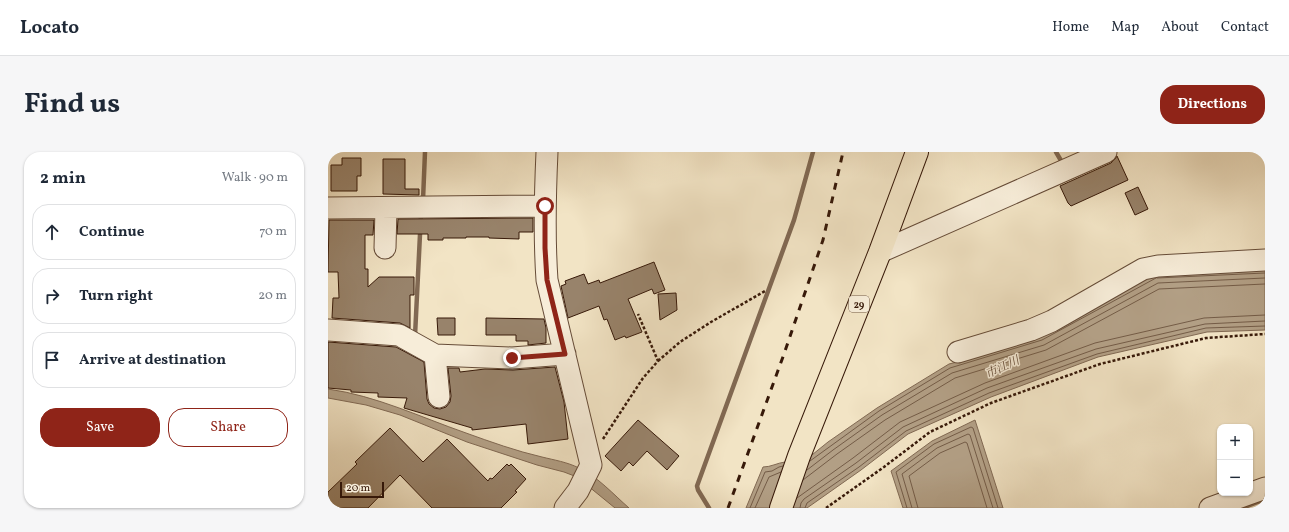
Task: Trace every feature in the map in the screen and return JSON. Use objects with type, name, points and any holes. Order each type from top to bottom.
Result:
[{"type":"main road","name":"29","points":[[781,508],[799,456],[880,252],[917,152]]},
{"type":"street","points":[[547,152],[545,206],[547,280],[565,354],[586,472],[566,508]]},
{"type":"street","points":[[880,252],[1106,152]]},
{"type":"street","points":[[328,208],[545,206]]},
{"type":"street","points":[[385,248],[386,208]]},
{"type":"street","points":[[958,352],[1032,330],[1052,321],[1143,269],[1158,266],[1265,260]]},
{"type":"street","points":[[328,330],[399,335],[435,355],[512,358],[565,354]]},
{"type":"street","points":[[435,355],[439,397]]},
{"type":"street","points":[[1210,508],[1265,488]]},
{"type":"path","points":[[586,472],[643,378],[658,361],[680,342],[711,322],[765,292]]},
{"type":"path","points":[[638,314],[658,361]]},
{"type":"path","points":[[826,508],[930,432],[991,403],[1100,364],[1206,338],[1265,334]]},
{"type":"water","name":"市江川","points":[[1265,269],[1265,330],[1207,332],[1098,357],[991,397],[908,434],[861,470],[807,508],[746,508],[763,467],[785,462],[792,471],[828,442],[877,408],[949,364],[973,358],[1155,274]]},
{"type":"water","points":[[328,389],[346,392],[381,402],[504,446],[574,466],[599,481],[629,508],[615,508],[577,477],[467,442],[400,415],[366,405],[328,398]]},
{"type":"water","points":[[975,420],[1003,508],[903,508],[891,471],[932,441]]},
{"type":"building","points":[[1117,156],[1128,180],[1071,206],[1060,186],[1111,163]]},
{"type":"building","points":[[342,158],[361,158],[361,176],[357,176],[357,191],[331,191],[331,165],[342,165]]},
{"type":"building","points":[[383,159],[405,159],[405,189],[419,189],[419,195],[383,194]]},
{"type":"building","points":[[1138,187],[1148,209],[1135,215],[1125,193]]},
{"type":"building","points":[[533,218],[533,232],[519,232],[519,239],[466,237],[428,240],[428,234],[397,234],[398,219]]},
{"type":"building","points":[[329,220],[374,220],[373,235],[365,235],[365,269],[368,269],[368,287],[379,277],[414,277],[414,295],[410,295],[410,328],[400,323],[332,318],[333,298],[339,298],[338,272],[328,272]]},
{"type":"building","points":[[654,262],[665,290],[654,294],[652,289],[628,299],[642,332],[626,338],[625,336],[615,340],[607,319],[604,320],[599,306],[568,318],[561,286],[566,284],[565,281],[584,274],[588,284],[599,280],[600,283]]},
{"type":"building","points":[[676,293],[677,310],[660,320],[658,294]]},
{"type":"building","points":[[437,318],[455,318],[455,335],[438,335]]},
{"type":"building","points":[[486,318],[544,319],[546,328],[546,343],[528,345],[528,341],[516,341],[516,335],[486,335]]},
{"type":"building","points":[[328,342],[396,347],[424,362],[427,399],[429,404],[434,408],[440,409],[446,407],[450,402],[451,396],[448,368],[459,368],[460,372],[485,369],[513,370],[555,367],[564,402],[568,439],[528,444],[526,424],[472,430],[472,428],[404,408],[407,398],[378,397],[378,393],[351,392],[351,390],[328,388]]},
{"type":"building","points":[[638,420],[679,456],[667,470],[647,451],[633,466],[629,462],[621,471],[605,456]]},
{"type":"building","points":[[390,428],[423,462],[447,439],[488,481],[507,464],[509,466],[511,464],[526,479],[515,491],[517,492],[501,508],[432,508],[400,475],[368,508],[328,508],[328,492],[357,464],[355,462]]},
{"type":"waterway","points":[[423,200],[425,152]]},
{"type":"waterway","points":[[709,508],[697,486],[794,220],[813,152]]},
{"type":"waterway","points":[[1056,152],[1063,164]]},
{"type":"waterway","points":[[415,336],[421,214]]},
{"type":"waterway","points":[[1242,508],[1265,499]]},
{"type":"railway","points":[[728,508],[784,354],[823,240],[843,152]]},
{"type":"route","points":[[512,358],[565,354],[547,280],[545,206]]}]
